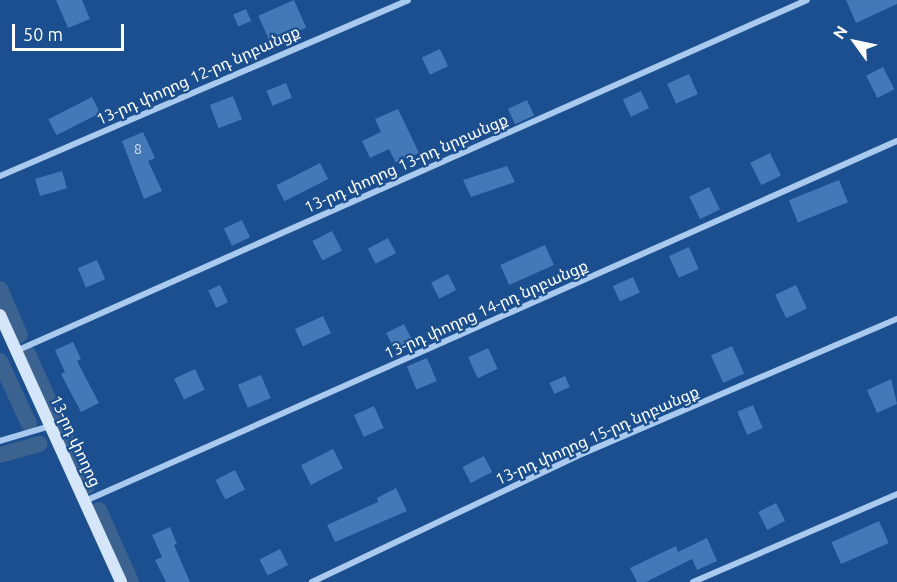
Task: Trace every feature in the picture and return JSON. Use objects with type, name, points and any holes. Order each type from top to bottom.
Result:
[{"type":"street","name":"13-րդ փողոց 12-րդ նրբանցք","points":[[0,176],[408,0]]},
{"type":"street","name":"13-րդ փողոց 13-րդ նրբանցք","points":[[16,351],[807,0]]},
{"type":"street","name":"13-րդ փողոց 14-րդ նրբանցք","points":[[85,501],[897,141]]},
{"type":"street","name":"13-րդ փողոց","points":[[0,315],[121,582]]},
{"type":"street","name":"13-րդ փողոց 15-րդ նրբանցք","points":[[312,582],[577,456],[897,319]]},
{"type":"street","points":[[0,441],[50,425]]},
{"type":"street","points":[[693,582],[897,494]]},
{"type":"building","points":[[56,0],[82,0],[90,19],[68,28]]},
{"type":"building","points":[[294,0],[306,27],[271,43],[258,16]]},
{"type":"building","points":[[846,0],[897,0],[897,4],[856,23]]},
{"type":"building","points":[[246,9],[251,21],[238,26],[233,14]]},
{"type":"building","points":[[440,49],[448,66],[430,75],[422,57]]},
{"type":"building","points":[[883,67],[894,89],[877,98],[866,76]]},
{"type":"building","points":[[689,74],[698,94],[676,104],[667,84]]},
{"type":"building","points":[[286,83],[292,98],[273,106],[267,91]]},
{"type":"building","points":[[641,91],[649,108],[631,117],[623,99]]},
{"type":"building","points":[[233,96],[242,119],[219,128],[210,105]]},
{"type":"building","points":[[92,97],[100,113],[57,135],[48,119]]},
{"type":"building","points":[[527,100],[534,115],[515,124],[508,109]]},
{"type":"building","points":[[398,109],[419,153],[396,163],[389,149],[370,158],[362,141],[381,132],[375,119]]},
{"type":"building","points":[[143,132],[155,158],[148,161],[162,191],[144,199],[122,141]]},
{"type":"building","points":[[770,153],[781,175],[761,185],[750,163]]},
{"type":"building","points":[[320,163],[328,179],[285,201],[276,185]]},
{"type":"building","points":[[507,166],[515,182],[471,197],[463,180]]},
{"type":"building","points":[[62,171],[67,188],[40,196],[35,179]]},
{"type":"building","points":[[839,180],[848,202],[798,222],[789,200]]},
{"type":"building","points":[[709,187],[720,209],[700,219],[689,197]]},
{"type":"building","points":[[242,220],[250,237],[232,246],[224,228]]},
{"type":"building","points":[[332,231],[342,251],[322,261],[312,241]]},
{"type":"building","points":[[388,238],[396,253],[376,264],[368,249]]},
{"type":"building","points":[[545,245],[554,265],[509,285],[500,265]]},
{"type":"building","points":[[689,247],[699,269],[679,278],[669,256]]},
{"type":"building","points":[[97,260],[105,279],[86,288],[78,268]]},
{"type":"building","points":[[448,274],[456,290],[439,299],[431,283]]},
{"type":"building","points":[[633,277],[640,293],[620,301],[613,286]]},
{"type":"building","points":[[220,285],[228,302],[216,308],[208,290]]},
{"type":"building","points":[[796,285],[807,309],[786,318],[775,295]]},
{"type":"building","points":[[323,316],[331,333],[303,346],[295,329]]},
{"type":"building","points":[[404,324],[412,340],[394,349],[386,333]]},
{"type":"building","points":[[73,342],[81,359],[77,361],[99,403],[81,412],[61,374],[65,372],[55,350]]},
{"type":"building","points":[[732,346],[744,373],[723,383],[711,355]]},
{"type":"building","points":[[488,348],[498,369],[478,378],[468,357]]},
{"type":"building","points":[[427,358],[437,381],[417,390],[407,367]]},
{"type":"building","points":[[195,369],[205,390],[184,400],[174,379]]},
{"type":"building","points":[[261,375],[271,398],[248,408],[238,385]]},
{"type":"building","points":[[565,376],[570,387],[554,394],[549,383]]},
{"type":"building","points":[[891,379],[897,404],[877,413],[867,390]]},
{"type":"building","points":[[753,405],[763,428],[747,435],[737,412]]},
{"type":"building","points":[[374,406],[384,428],[364,437],[354,415]]},
{"type":"building","points":[[333,449],[343,469],[311,485],[301,465]]},
{"type":"building","points":[[484,456],[492,472],[471,483],[463,467]]},
{"type":"building","points":[[235,470],[245,490],[225,500],[215,480]]},
{"type":"building","points":[[396,488],[407,511],[335,542],[327,525],[378,502],[377,498]]},
{"type":"building","points":[[776,503],[785,521],[767,530],[758,512]]},
{"type":"building","points":[[879,521],[889,543],[841,564],[831,542]]},
{"type":"building","points":[[170,527],[177,544],[174,545],[190,582],[166,582],[155,560],[162,557],[152,535]]},
{"type":"building","points":[[707,538],[717,561],[697,570],[692,559],[646,582],[637,582],[630,568],[676,546],[678,552]]},
{"type":"building","points":[[280,549],[288,565],[268,575],[260,559]]},
{"type":"waterway","points":[[0,289],[20,335]]},
{"type":"waterway","points":[[28,354],[87,486]]},
{"type":"waterway","points":[[0,361],[29,424]]},
{"type":"waterway","points":[[0,455],[39,444]]},
{"type":"waterway","points":[[99,510],[131,582]]}]
